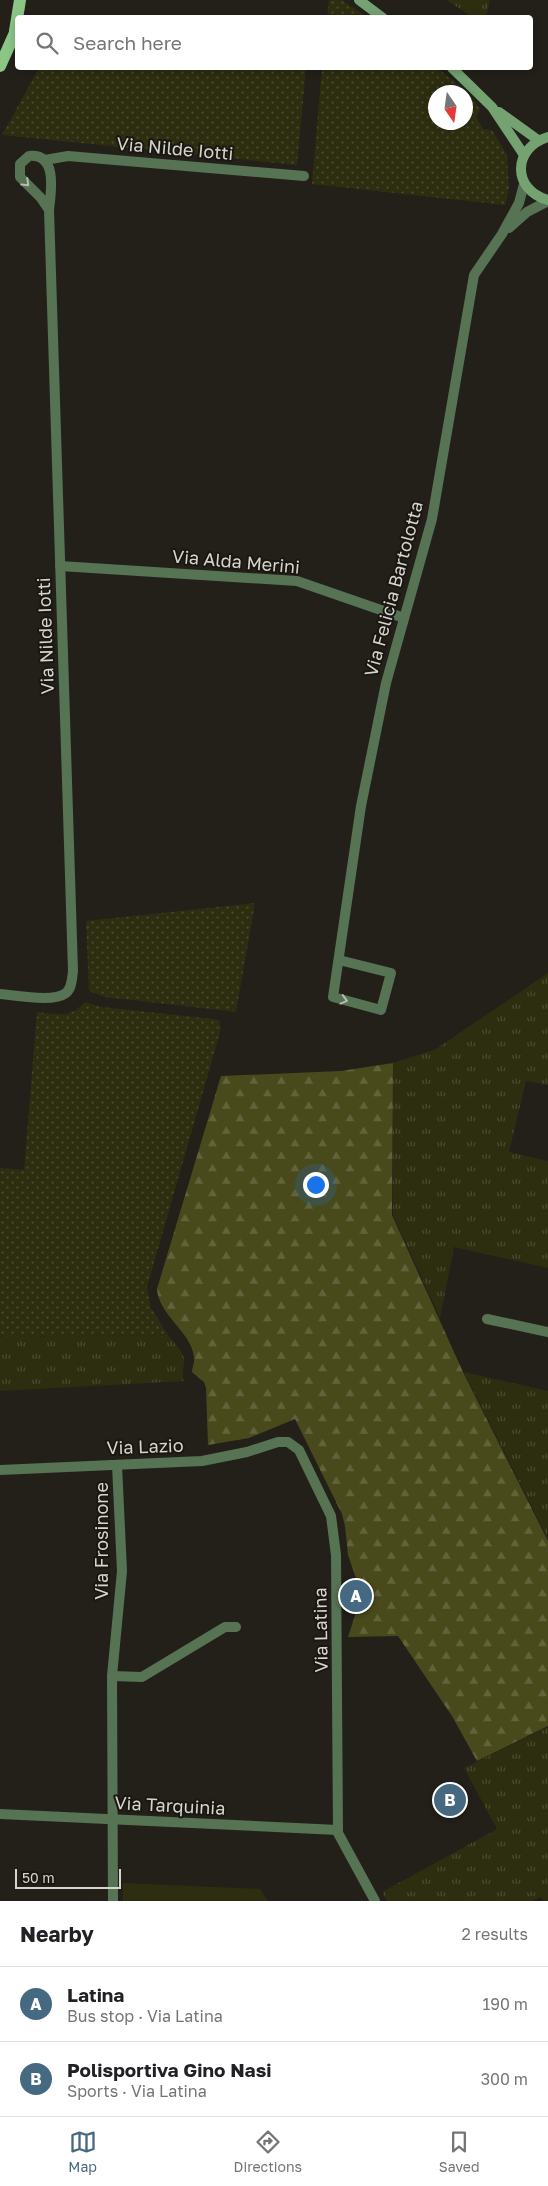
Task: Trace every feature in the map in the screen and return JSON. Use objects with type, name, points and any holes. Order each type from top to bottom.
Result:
[{"type":"main road","points":[[18,15],[20,0]]},
{"type":"main road","points":[[22,15],[28,0]]},
{"type":"main road","points":[[0,66],[15,31]]},
{"type":"street","points":[[359,0],[379,15]]},
{"type":"street","points":[[454,70],[492,106],[543,139],[530,146],[524,155],[521,164],[521,175],[524,184],[531,192],[548,201]]},
{"type":"street","points":[[492,106],[524,155]]},
{"type":"street","name":"Via Nilde Iotti","points":[[49,210],[34,190],[24,182],[19,170],[20,164],[29,156],[45,160],[68,156],[304,176]]},
{"type":"street","name":"Via Nilde Iotti","points":[[0,994],[39,998],[58,997],[68,992],[72,985],[73,971],[49,210],[51,176],[45,160]]},
{"type":"street","name":"Via Felicia Bartolotta","points":[[338,960],[390,973],[381,1010],[333,997],[338,960],[360,806],[386,683],[432,519],[474,275],[502,234],[519,203],[524,184]]},
{"type":"street","name":"Via Felicia Bartolotta","points":[[502,234],[527,212],[548,201]]},
{"type":"street","name":"Via Alda Merini","points":[[60,566],[297,581],[404,618]]},
{"type":"street","points":[[487,1319],[548,1332]]},
{"type":"street","name":"Via Lazio","points":[[0,1470],[202,1461],[247,1452],[278,1442],[288,1442]]},
{"type":"street","name":"Via Latina","points":[[288,1442],[299,1450],[331,1516],[336,1555],[338,1830]]},
{"type":"street","name":"Via Frosinone","points":[[112,1901],[112,1676],[122,1571],[117,1465]]},
{"type":"street","points":[[112,1676],[142,1677],[225,1627],[236,1627]]},
{"type":"street","name":"Via Tarquinia","points":[[0,1814],[338,1830]]},
{"type":"street","points":[[338,1830],[375,1901]]},
{"type":"green space","points":[[329,0],[342,0],[364,15],[327,15]]},
{"type":"green space","points":[[447,0],[490,0],[486,15],[469,15]]},
{"type":"green space","points":[[38,70],[306,70],[297,165],[2,135]]},
{"type":"green space","points":[[322,70],[440,70],[459,85],[428,85],[428,130],[473,130],[473,99],[480,109],[476,117],[483,129],[492,130],[507,155],[509,189],[505,205],[312,184]]},
{"type":"green space","points":[[255,903],[236,1012],[105,997],[89,991],[86,921]]},
{"type":"green space","points":[[548,973],[548,1085],[526,1081],[509,1152],[548,1161],[548,1268],[454,1247],[440,1318],[393,1215],[393,1063],[436,1049]]},
{"type":"green space","points":[[85,1002],[102,1007],[219,1020],[221,1029],[147,1287],[151,1308],[168,1335],[0,1337],[0,1168],[24,1170],[37,1012],[69,1013]]},
{"type":"green space","points":[[393,1063],[392,1215],[463,1372],[548,1541],[548,1726],[477,1761],[452,1716],[398,1636],[348,1637],[358,1606],[357,1581],[348,1555],[345,1526],[342,1514],[295,1419],[249,1438],[208,1445],[206,1388],[204,1382],[192,1372],[194,1359],[192,1348],[182,1331],[163,1307],[157,1289],[221,1076],[341,1071]]},
{"type":"green space","points":[[168,1335],[183,1357],[184,1381],[0,1391],[0,1337]]},
{"type":"green space","points":[[464,1372],[548,1391],[548,1539]]},
{"type":"green space","points":[[548,1727],[548,1901],[543,1901],[541,1897],[532,1901],[387,1901],[382,1892],[497,1829],[464,1768]]},
{"type":"green space","points":[[123,1883],[260,1889],[268,1901],[123,1901]]},
{"type":"place","name":"Latina","points":[[356,1596]]},
{"type":"place","name":"Polisportiva Gino Nasi","points":[[450,1800]]}]
